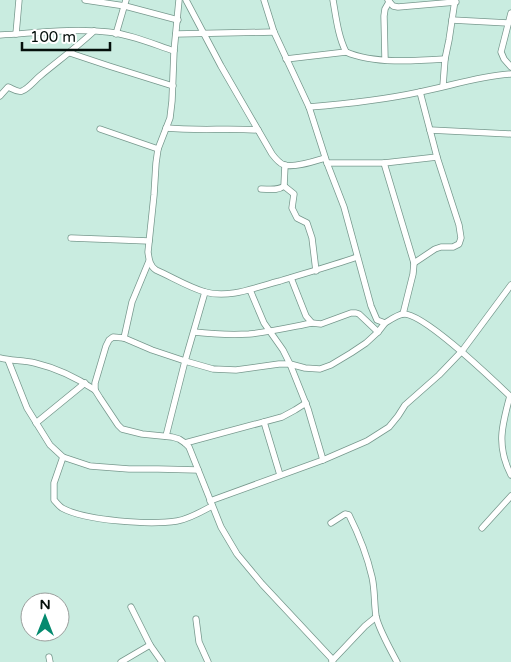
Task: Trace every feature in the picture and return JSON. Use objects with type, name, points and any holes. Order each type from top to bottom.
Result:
[{"type":"street","points":[[16,34],[19,0]]},
{"type":"street","points":[[85,0],[126,3],[178,20]]},
{"type":"street","points":[[179,0],[170,118],[158,149],[156,163],[148,252],[149,261],[152,266],[156,270],[205,292],[230,294],[316,271],[357,257]]},
{"type":"street","points":[[264,0],[274,32],[309,107],[344,207],[375,316],[377,320],[385,323]]},
{"type":"street","points":[[333,0],[338,29],[346,52]]},
{"type":"street","points":[[188,1],[221,66],[272,154],[279,162],[285,165],[326,160],[384,163],[437,158]]},
{"type":"street","points":[[385,59],[384,16],[389,1],[393,6],[406,7],[456,1],[445,59],[443,86]]},
{"type":"street","points":[[116,34],[126,3]]},
{"type":"street","points":[[511,13],[501,52],[511,67]]},
{"type":"street","points":[[452,20],[508,23]]},
{"type":"street","points":[[0,34],[55,31],[109,32],[174,51]]},
{"type":"street","points":[[0,96],[8,87],[17,91],[24,90],[94,32]]},
{"type":"street","points":[[176,34],[274,32]]},
{"type":"street","points":[[286,59],[346,52],[354,55],[409,61],[445,59]]},
{"type":"street","points":[[70,53],[172,86]]},
{"type":"street","points":[[309,107],[373,101],[476,79],[511,74]]},
{"type":"street","points":[[414,263],[435,249],[453,247],[458,244],[461,238],[459,225],[437,158],[420,92]]},
{"type":"street","points":[[166,128],[184,130],[258,130]]},
{"type":"street","points":[[100,129],[158,149]]},
{"type":"street","points":[[430,130],[511,134]]},
{"type":"street","points":[[384,163],[414,263],[403,314]]},
{"type":"street","points":[[284,186],[285,165]]},
{"type":"street","points":[[261,189],[275,190],[284,186]]},
{"type":"street","points":[[284,186],[294,194],[292,208],[297,218],[307,223],[312,238],[316,271]]},
{"type":"street","points":[[71,238],[149,240]]},
{"type":"street","points":[[124,338],[132,302],[149,261]]},
{"type":"street","points":[[291,278],[306,316],[312,323]]},
{"type":"street","points":[[62,457],[54,483],[54,500],[61,507],[77,514],[128,521],[150,522],[184,519],[211,504],[280,475],[323,460],[367,440],[389,427],[405,405],[440,375],[462,352],[511,286]]},
{"type":"street","points":[[250,290],[260,314],[290,364],[306,402],[323,460]]},
{"type":"street","points":[[166,436],[205,292]]},
{"type":"street","points":[[194,332],[247,334],[312,323],[321,324],[356,313],[378,332]]},
{"type":"street","points":[[95,390],[96,376],[106,346],[113,337],[124,338],[152,350],[213,369],[236,370],[279,364],[320,369],[331,365],[358,348],[378,332],[385,323],[403,314],[411,315],[462,352],[510,396],[502,425],[501,446],[505,463],[511,475]]},
{"type":"street","points":[[0,358],[35,363],[85,383],[95,390],[122,429],[130,432],[166,436],[179,439],[185,443],[189,448],[227,539],[237,554],[332,661],[376,617]]},
{"type":"street","points":[[8,360],[27,408],[50,445],[62,457],[90,466],[129,469],[198,470]]},
{"type":"street","points":[[36,423],[85,383]]},
{"type":"street","points":[[185,443],[282,417],[306,402]]},
{"type":"street","points":[[264,422],[280,475]]},
{"type":"street","points":[[482,528],[511,496]]},
{"type":"street","points":[[331,523],[345,514],[349,515],[363,547],[372,577],[376,617],[397,662]]},
{"type":"street","points":[[131,607],[150,645],[162,662]]},
{"type":"street","points":[[196,619],[199,642],[208,662]]},
{"type":"street","points":[[121,662],[150,645]]}]
